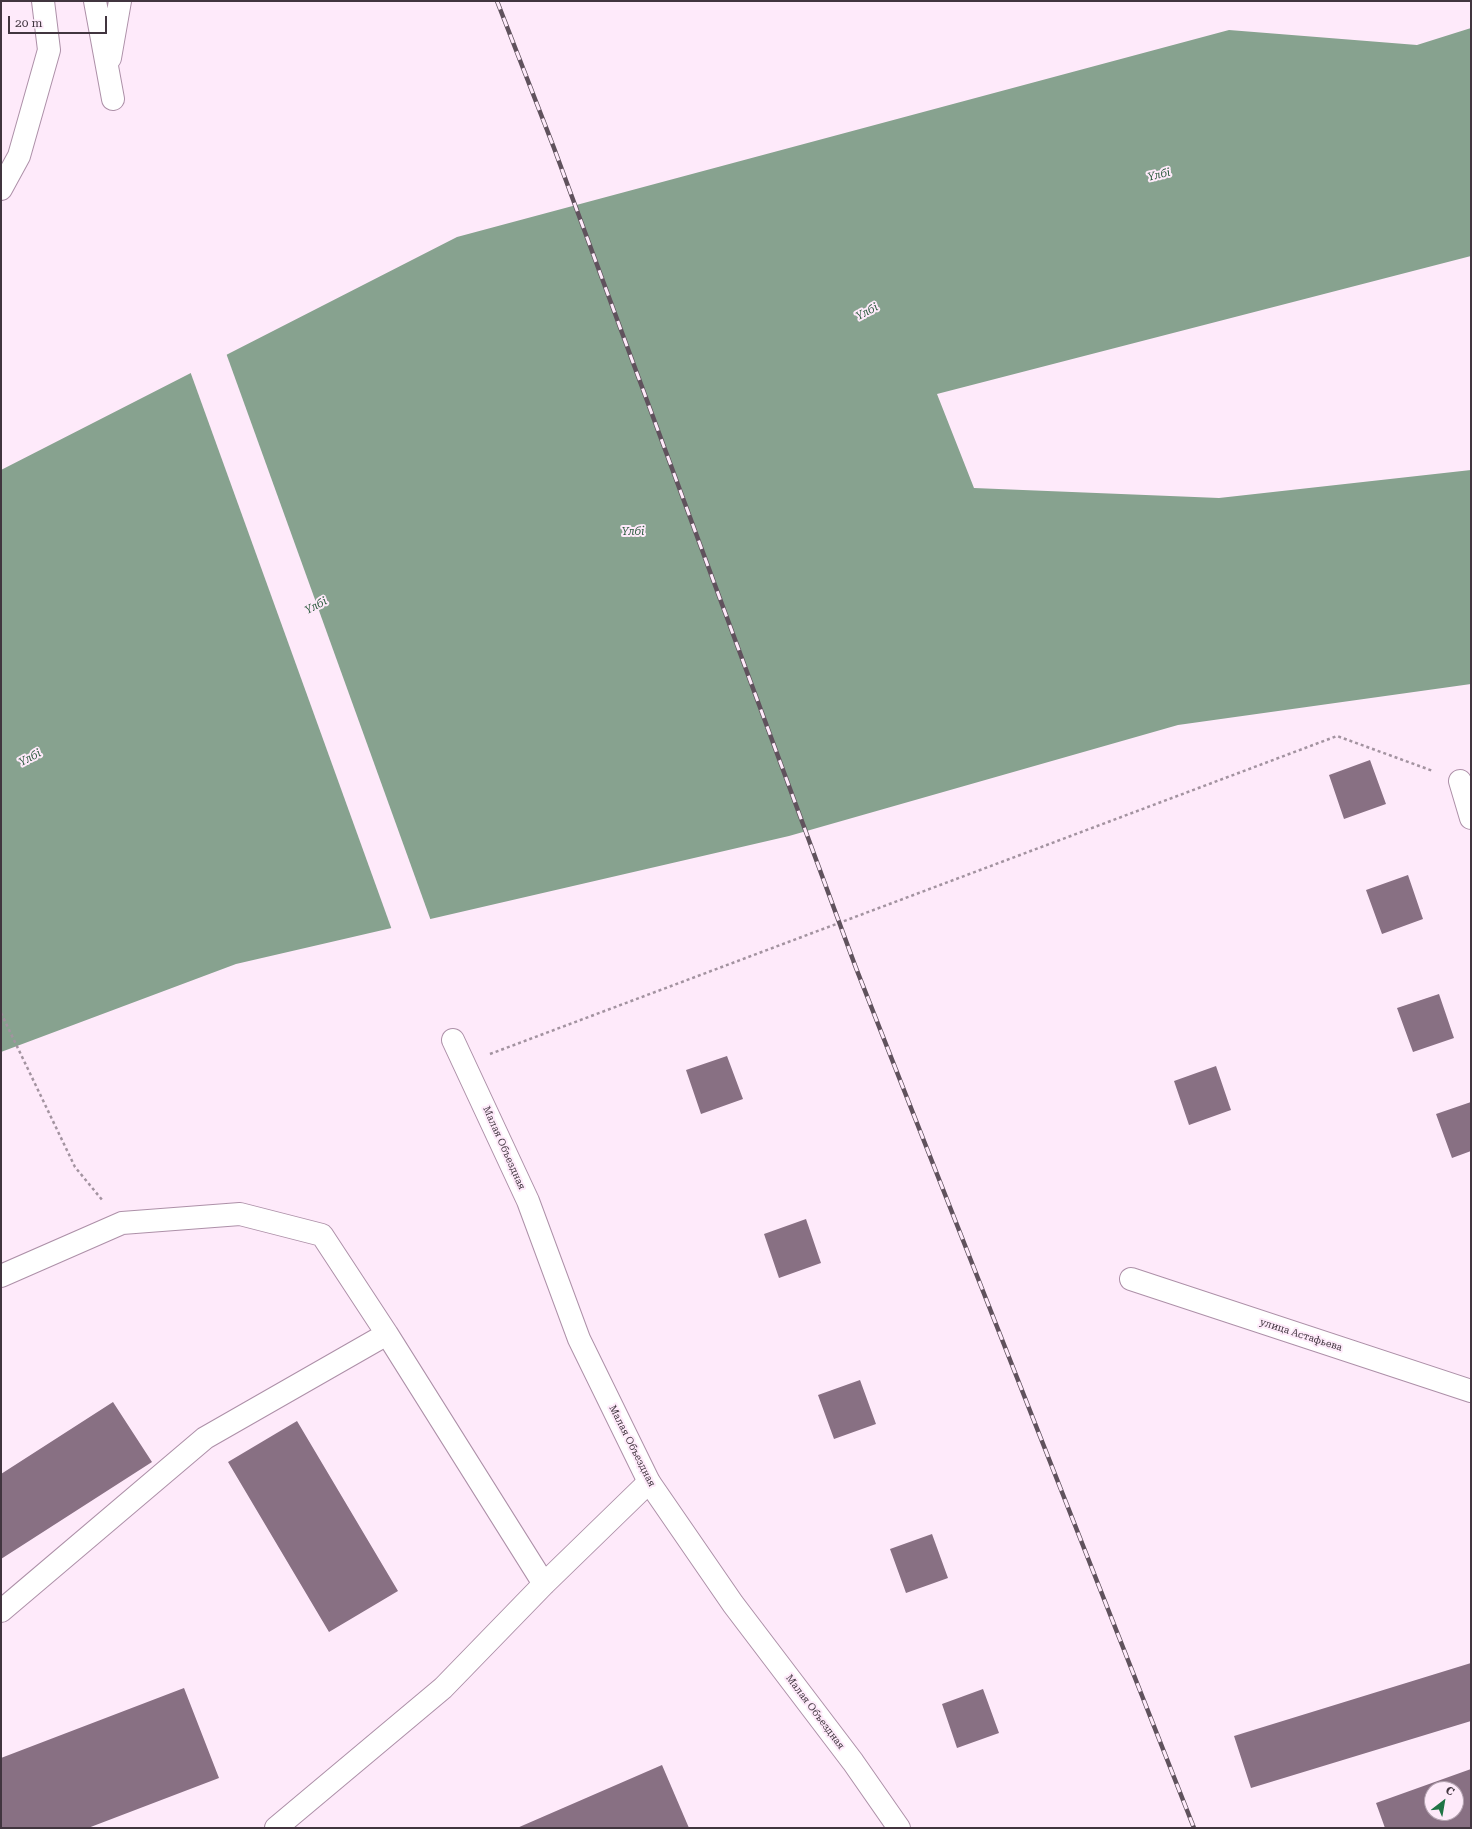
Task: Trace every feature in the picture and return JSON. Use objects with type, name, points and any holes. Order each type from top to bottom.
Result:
[{"type":"main road","points":[[1,189],[19,156],[49,50],[43,1]]},
{"type":"main road","points":[[94,1],[113,99]]},
{"type":"main road","points":[[108,69],[120,1]]},
{"type":"main road","points":[[1460,781],[1471,818]]},
{"type":"main road","name":"Малая Объездная","points":[[454,1040],[528,1201],[579,1339],[648,1482],[733,1604],[853,1762],[899,1828]]},
{"type":"main road","points":[[1,1276],[122,1223],[240,1214],[322,1235],[387,1334],[544,1584]]},
{"type":"main road","name":"улица Астафьева","points":[[1131,1279],[1471,1391]]},
{"type":"main road","points":[[1,1611],[205,1438],[387,1334]]},
{"type":"main road","points":[[276,1828],[443,1688],[544,1584],[648,1482]]},
{"type":"path","points":[[465,1063],[1338,736],[1460,781]]},
{"type":"path","points":[[1,1012],[34,1084],[75,1167],[122,1223]]},
{"type":"water","name":"Үлбі","points":[[1471,28],[1471,256],[937,394],[974,488],[1219,498],[1471,470],[1471,684],[1178,725],[789,836],[236,964],[1,1052],[1,470],[457,237],[1229,30],[1417,45]]},
{"type":"pier","points":[[226,353],[431,921],[392,930],[190,371]]},
{"type":"building","points":[[1370,760],[1386,804],[1344,819],[1329,775]]},
{"type":"building","points":[[1408,875],[1423,919],[1382,934],[1366,890]]},
{"type":"building","points":[[1439,994],[1454,1038],[1413,1052],[1397,1008]]},
{"type":"building","points":[[727,1056],[743,1099],[701,1114],[686,1070]]},
{"type":"building","points":[[1216,1066],[1231,1110],[1189,1125],[1174,1081]]},
{"type":"building","points":[[1471,1102],[1471,1151],[1452,1158],[1436,1114]]},
{"type":"building","points":[[806,1219],[821,1263],[779,1278],[764,1234]]},
{"type":"building","points":[[860,1380],[876,1424],[834,1439],[818,1395]]},
{"type":"building","points":[[113,1402],[152,1462],[1,1559],[1,1474]]},
{"type":"building","points":[[297,1421],[398,1591],[329,1632],[228,1462]]},
{"type":"building","points":[[932,1534],[948,1578],[906,1593],[890,1549]]},
{"type":"building","points":[[1471,1663],[1471,1721],[1251,1788],[1234,1736]]},
{"type":"building","points":[[184,1688],[219,1778],[88,1828],[1,1828],[1,1758]]},
{"type":"building","points":[[983,1689],[999,1733],[957,1748],[942,1704]]},
{"type":"building","points":[[662,1765],[689,1828],[517,1828]]},
{"type":"building","points":[[1471,1769],[1471,1828],[1385,1828],[1376,1803],[1424,1786],[1424,1821],[1464,1821],[1464,1781],[1437,1781]]},
{"type":"railway","points":[[497,1],[554,148],[856,968],[1194,1828]]}]
